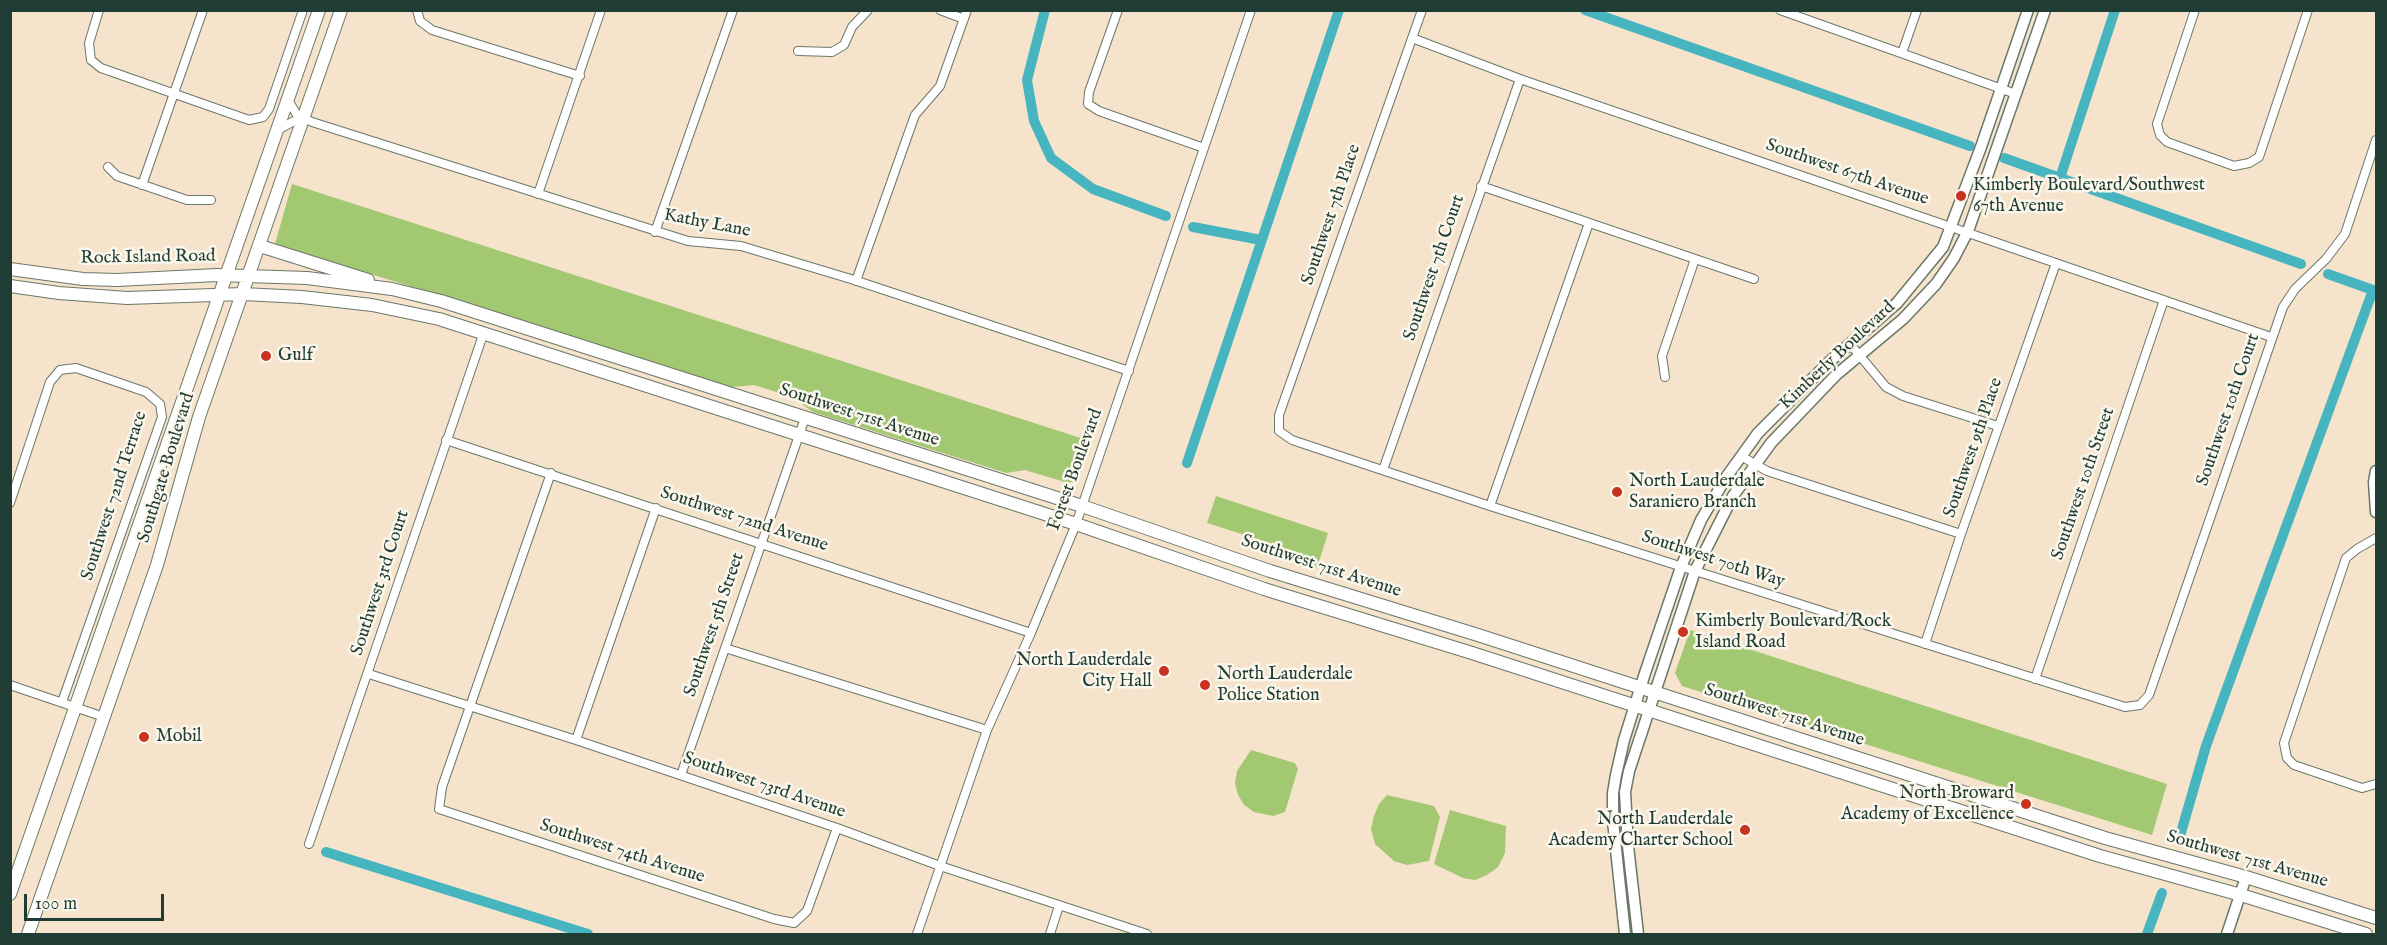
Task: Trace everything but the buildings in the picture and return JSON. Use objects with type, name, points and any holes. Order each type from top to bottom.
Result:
[{"type":"main road","name":"Southgate Boulevard","points":[[10,894],[319,10]]},
{"type":"main road","name":"Southgate Boulevard","points":[[27,934],[158,565],[189,450],[341,10]]},
{"type":"main road","points":[[260,246],[339,270],[392,290]]},
{"type":"main road","name":"Rock Island Road","points":[[10,269],[83,279],[117,280],[250,275]]},
{"type":"main road","name":"Southwest 71st Avenue","points":[[250,275],[307,278],[392,290],[441,302],[1082,506],[1270,571],[2105,838],[2246,877],[2376,918]]},
{"type":"main road","name":"Rock Island Road","points":[[10,286],[128,298],[243,294]]},
{"type":"main road","name":"Southwest 71st Avenue","points":[[243,294],[332,300],[415,313],[484,332],[1076,524],[1264,589],[1472,653],[2100,856],[2241,895],[2366,934]]},
{"type":"main road","points":[[415,313],[427,303],[441,302]]},
{"type":"street","points":[[99,10],[89,43],[91,60],[101,68],[249,120],[263,117],[269,109],[303,10]]},
{"type":"street","points":[[142,185],[203,10]]},
{"type":"street","points":[[417,10],[420,21],[432,30],[580,76]]},
{"type":"street","points":[[538,194],[601,10]]},
{"type":"street","points":[[656,232],[732,10]]},
{"type":"street","points":[[798,51],[832,52],[844,45],[852,27],[868,10]]},
{"type":"street","points":[[856,281],[915,115],[940,86],[965,15],[940,10]]},
{"type":"street","points":[[1118,10],[1089,93],[1088,104],[1098,111],[1204,148]]},
{"type":"street","name":"Forest Boulevard","points":[[917,934],[987,730],[1031,633],[1076,524],[1251,10]]},
{"type":"street","name":"Southwest 7th Place","points":[[1279,431],[1279,415],[1422,10]]},
{"type":"street","points":[[1780,10],[1802,14],[2016,94]]},
{"type":"street","points":[[1902,53],[1917,10]]},
{"type":"street","name":"Kimberly Boulevard","points":[[1625,934],[1616,858],[1613,794],[1624,740],[1640,688],[1681,567],[1701,520],[1758,433],[1850,344],[1898,303],[1943,247],[2028,10]]},
{"type":"street","name":"Kimberly Boulevard","points":[[1638,934],[1628,846],[1625,792],[1629,771],[1695,572],[1733,496],[1754,464],[1804,407],[1858,356],[1903,319],[1936,284],[1954,258],[1968,231],[2045,10]]},
{"type":"street","points":[[2195,10],[2157,124],[2160,135],[2167,142],[2234,166],[2249,163],[2259,157],[2308,10]]},
{"type":"street","name":"Southwest 67th Avenue","points":[[1412,38],[1520,79],[1968,231],[2271,337]]},
{"type":"street","name":"Southwest 7th Court","points":[[1383,470],[1520,79]]},
{"type":"street","points":[[288,100],[292,110],[304,120]]},
{"type":"street","points":[[278,130],[304,120]]},
{"type":"street","name":"Kathy Lane","points":[[304,120],[656,232],[688,241],[741,246],[856,281],[1129,371]]},
{"type":"street","name":"Southwest 10th Court","points":[[2140,705],[2149,695],[2283,307],[2295,289],[2326,259],[2344,234],[2376,140]]},
{"type":"street","points":[[108,167],[117,176],[188,200],[211,200]]},
{"type":"street","points":[[1481,186],[1754,279]]},
{"type":"street","points":[[1490,506],[1589,223]]},
{"type":"street","points":[[1665,377],[1662,356],[1695,259]]},
{"type":"street","name":"Southwest 9th Place","points":[[1925,644],[1998,426],[2056,263]]},
{"type":"street","name":"Southwest 10th Street","points":[[2035,679],[2164,300]]},
{"type":"street","name":"Southwest 3rd Court","points":[[309,844],[484,332]]},
{"type":"street","points":[[1850,344],[1886,387],[1903,396],[1998,426]]},
{"type":"street","name":"Southwest 72nd Terrace","points":[[10,503],[50,382],[60,370],[76,368],[146,392],[156,398],[162,410],[162,417],[62,702]]},
{"type":"street","name":"Southwest 5th Street","points":[[681,775],[805,418]]},
{"type":"street","name":"Southwest 70th Way","points":[[1279,431],[1292,440],[1695,572],[2125,707],[2140,705]]},
{"type":"street","name":"Southwest 72nd Avenue","points":[[446,440],[1031,633]]},
{"type":"street","points":[[1741,456],[1767,471],[1961,534]]},
{"type":"street","points":[[2376,471],[2374,483],[2376,512]]},
{"type":"street","points":[[471,706],[551,473]]},
{"type":"street","points":[[576,740],[656,508]]},
{"type":"street","points":[[2376,538],[2346,558],[2284,742],[2287,758],[2294,765],[2362,788],[2376,784]]},
{"type":"street","points":[[725,648],[987,730]]},
{"type":"street","name":"Southwest 73rd Avenue","points":[[369,674],[681,775],[940,866],[1147,934]]},
{"type":"street","points":[[10,685],[104,717]]},
{"type":"street","name":"Southwest 74th Avenue","points":[[471,706],[442,787],[439,809],[774,919],[794,922],[807,911],[837,828]]},
{"type":"street","points":[[2227,934],[2246,877]]},
{"type":"street","points":[[1050,934],[1059,906]]},
{"type":"green space","points":[[292,184],[1090,441],[1078,480],[1068,483],[1025,470],[1006,473],[813,412],[792,397],[754,385],[732,387],[275,244]]},
{"type":"green space","points":[[1216,496],[1328,533],[1317,568],[1279,556],[1282,547],[1207,523]]},
{"type":"green space","points":[[1690,630],[2167,784],[2152,835],[1682,686],[1675,673]]},
{"type":"green space","points":[[1251,750],[1295,763],[1298,769],[1285,812],[1273,816],[1254,812],[1244,805],[1238,795],[1235,783],[1237,771]]},
{"type":"green space","points":[[1387,795],[1434,806],[1440,817],[1429,861],[1407,865],[1394,861],[1375,844],[1371,829],[1374,816],[1379,804]]},
{"type":"green space","points":[[1450,810],[1506,826],[1505,853],[1498,867],[1487,875],[1475,880],[1463,878],[1434,864]]},
{"type":"waterway","points":[[1045,10],[1027,80],[1034,121],[1051,158],[1093,189],[1166,216]]},
{"type":"waterway","points":[[1187,463],[1339,10]]},
{"type":"waterway","points":[[1585,10],[1970,146]]},
{"type":"waterway","points":[[2060,178],[2115,10]]},
{"type":"waterway","points":[[2004,158],[2301,264]]},
{"type":"waterway","points":[[1193,227],[1261,240]]},
{"type":"waterway","points":[[2328,274],[2373,290]]},
{"type":"waterway","points":[[2180,836],[2206,746],[2373,290],[2376,292]]},
{"type":"waterway","points":[[326,852],[588,934]]},
{"type":"waterway","points":[[2147,934],[2162,893]]},
{"type":"place","name":"Kimberly Boulevard/Southwest 67th Avenue","points":[[1961,196]]},
{"type":"place","name":"Gulf","points":[[266,356]]},
{"type":"place","name":"North Lauderdale Saraniero Branch","points":[[1617,492]]},
{"type":"place","name":"Kimberly Boulevard/Rock Island Road","points":[[1683,632]]},
{"type":"place","name":"North Lauderdale City Hall","points":[[1164,671]]},
{"type":"place","name":"North Lauderdale Police Station","points":[[1205,685]]},
{"type":"place","name":"Mobil","points":[[144,737]]},
{"type":"place","name":"North Broward Academy of Excellence","points":[[2026,804]]},
{"type":"place","name":"North Lauderdale Academy Charter School","points":[[1745,830]]}]
